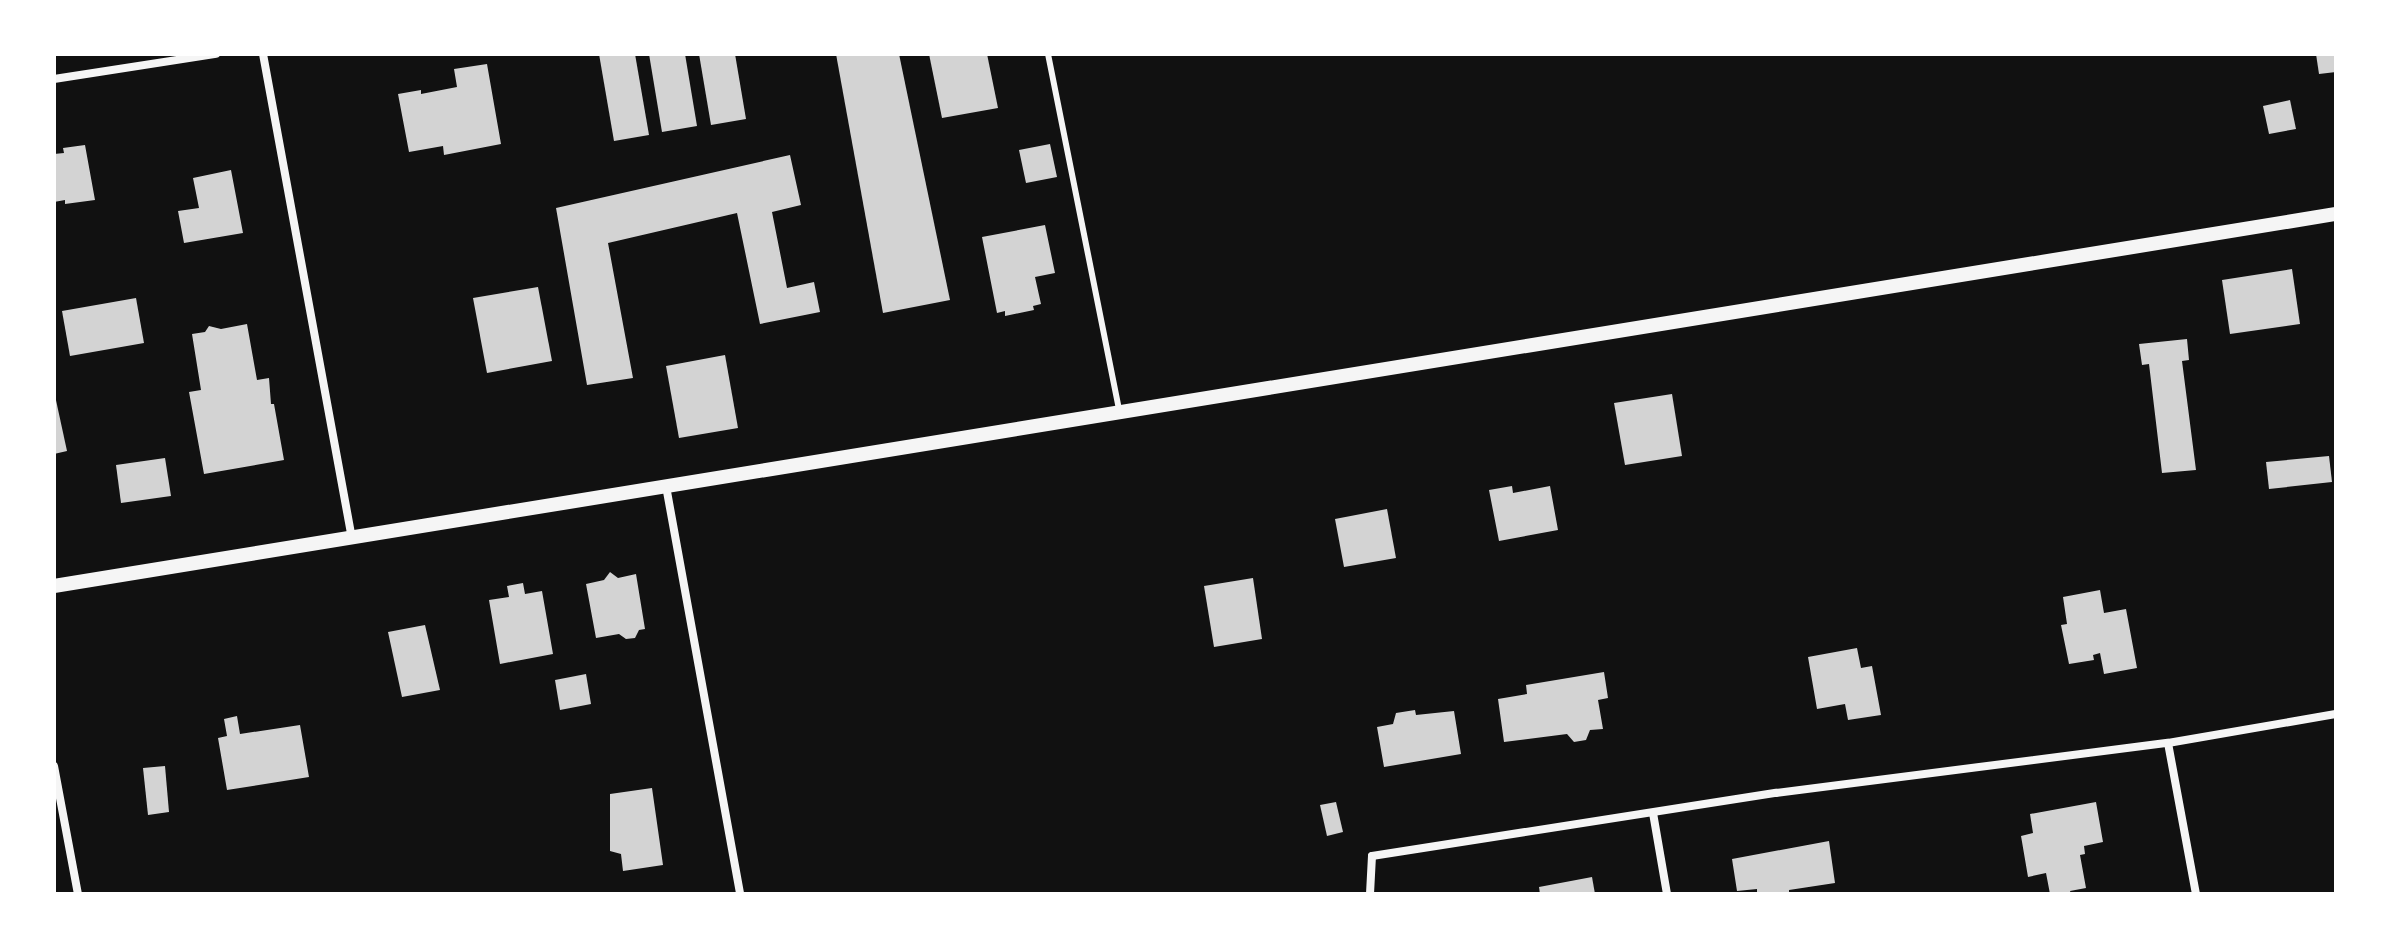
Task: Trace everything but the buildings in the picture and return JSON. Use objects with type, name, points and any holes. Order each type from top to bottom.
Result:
[{"type":"street","points":[[54,79],[216,54]]},
{"type":"street","points":[[263,54],[352,539]]},
{"type":"street","points":[[54,586],[2336,214]]},
{"type":"street","points":[[666,486],[740,894]]},
{"type":"street","points":[[1370,894],[1372,856],[1776,793],[2168,743],[2336,714]]},
{"type":"street","points":[[2168,743],[2196,894]]},
{"type":"street","points":[[54,766],[78,894]]},
{"type":"street","points":[[1653,813],[1667,894]]},
{"type":"lane","points":[[1048,54],[1120,414]]}]
